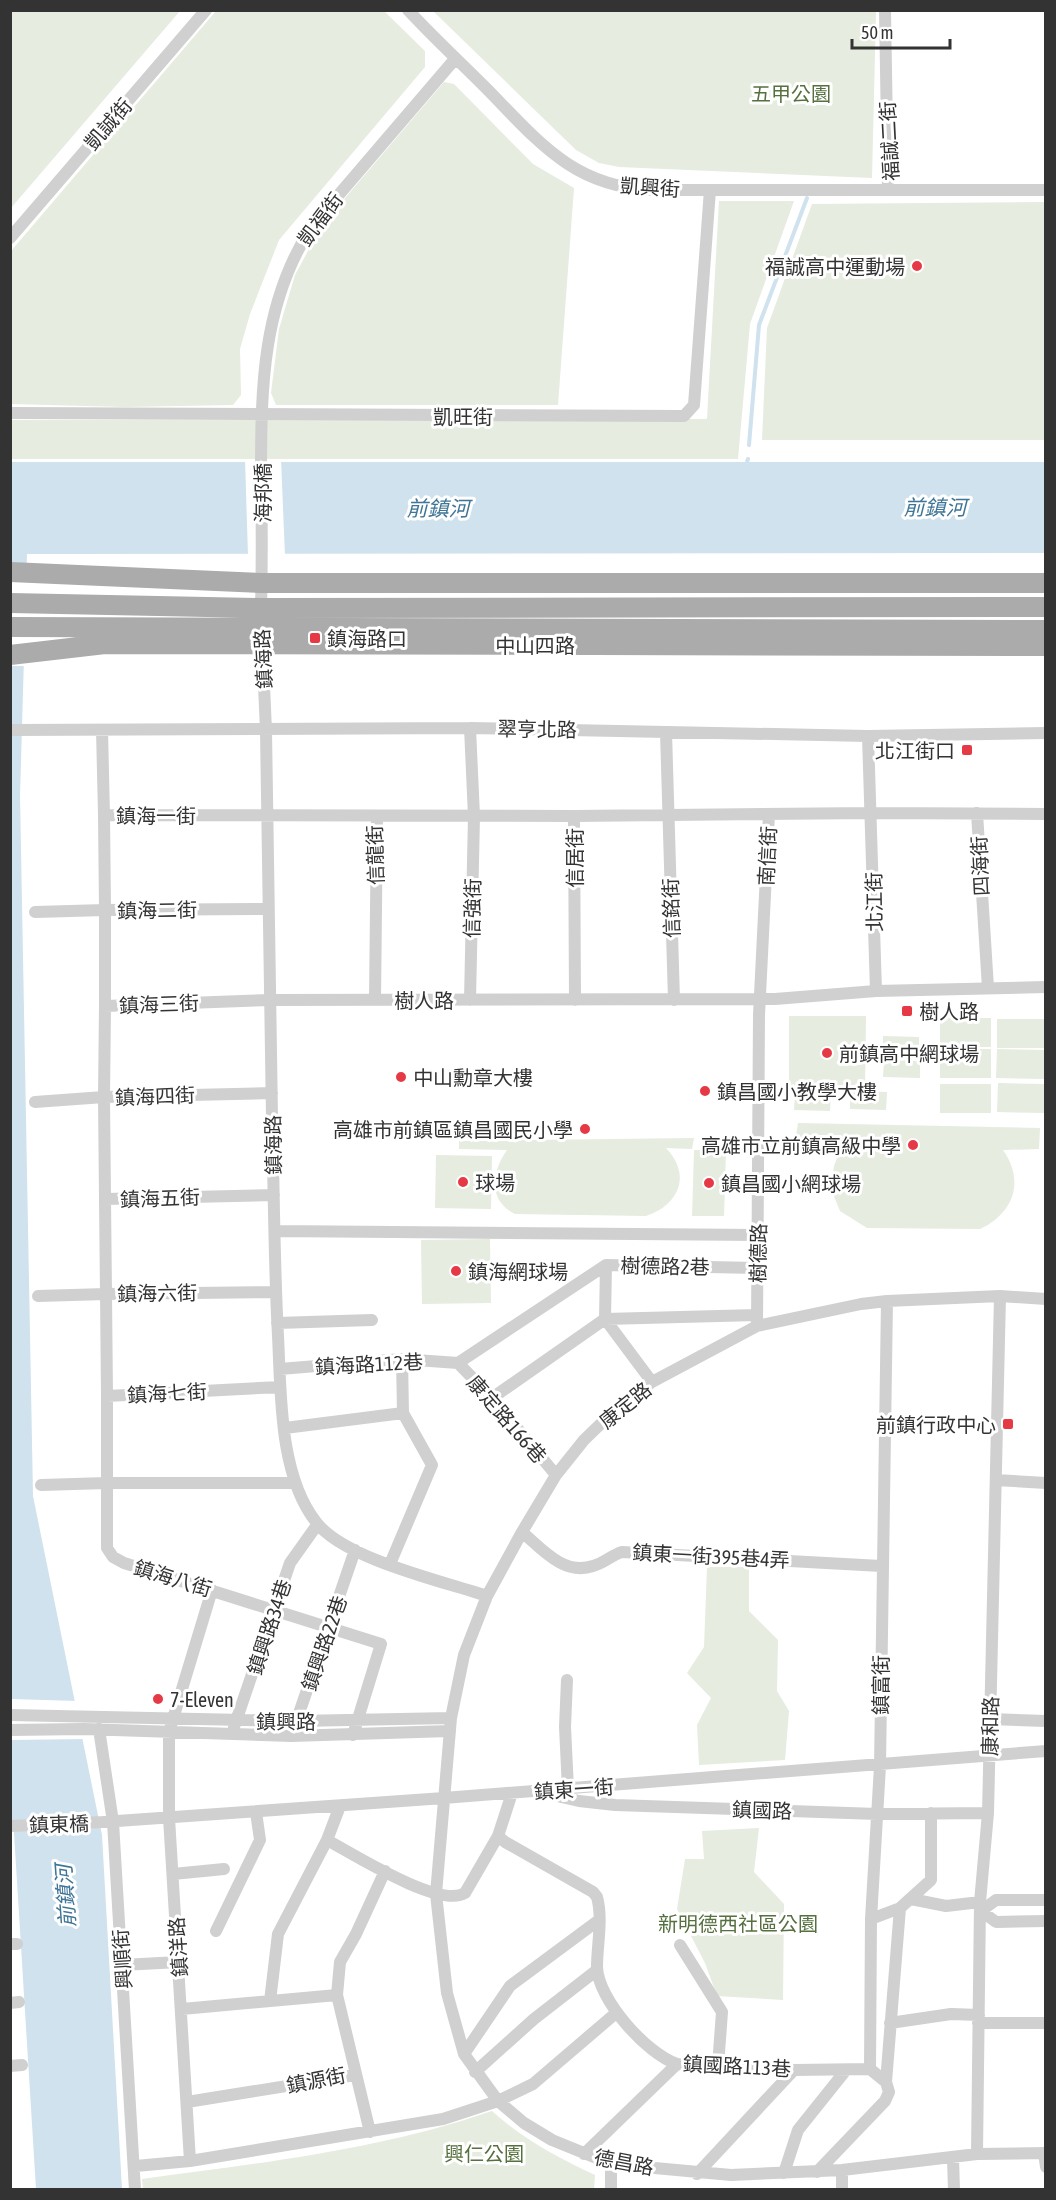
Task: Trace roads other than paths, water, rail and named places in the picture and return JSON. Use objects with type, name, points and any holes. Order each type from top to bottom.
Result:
[{"type":"main road","points":[[19,572],[262,578],[1046,583]]},
{"type":"main road","name":"中山四路","points":[[19,600],[80,604],[261,627],[1046,646]]},
{"type":"main road","name":"中山四路","points":[[18,654],[261,627],[1046,607]]},
{"type":"main road","name":"中山四路","points":[[18,631],[261,627],[1046,630]]},
{"type":"street","name":"凱誠街","points":[[10,238],[206,10]]},
{"type":"street","name":"凱興街","points":[[408,10],[551,154],[574,170],[596,181],[633,189],[888,190]]},
{"type":"street","name":"福誠二街","points":[[885,10],[888,190],[1046,190]]},
{"type":"street","name":"凱福街","points":[[261,414],[263,365],[269,330],[276,300],[296,251],[331,201],[455,59]]},
{"type":"street","name":"凱旺街","points":[[10,413],[684,416],[694,405],[710,190]]},
{"type":"street","name":"海邦橋","points":[[261,414],[262,578]]},
{"type":"street","name":"鎮海路","points":[[262,578],[261,627],[266,730],[275,1292],[279,1387],[294,1483],[302,1503],[317,1525],[341,1545],[487,1596]]},
{"type":"street","name":"翠亨北路","points":[[10,730],[470,728],[868,736],[1046,733]]},
{"type":"street","name":"信強街","points":[[470,728],[474,816],[470,1000]]},
{"type":"street","points":[[102,730],[104,815]]},
{"type":"street","name":"信銘街","points":[[666,732],[674,1000]]},
{"type":"street","name":"北江街","points":[[868,736],[876,992]]},
{"type":"street","points":[[769,814],[872,813]]},
{"type":"street","name":"四海街","points":[[872,813],[977,813],[988,988]]},
{"type":"street","points":[[977,813],[1046,814]]},
{"type":"street","name":"鎮海一街","points":[[105,910],[104,815],[267,814]]},
{"type":"street","name":"信龍街","points":[[267,814],[376,816],[375,1000]]},
{"type":"street","name":"南信街","points":[[667,815],[769,814],[760,1000]]},
{"type":"street","points":[[574,816],[667,815]]},
{"type":"street","points":[[376,816],[474,816]]},
{"type":"street","name":"信居街","points":[[474,816],[574,816],[575,1000]]},
{"type":"street","name":"鎮海二街","points":[[105,1006],[105,910],[268,909]]},
{"type":"street","points":[[35,912],[105,910]]},
{"type":"street","name":"樹人路","points":[[269,1000],[760,1000],[876,992],[1046,987]]},
{"type":"street","name":"鎮海三街","points":[[104,1097],[105,1006],[269,1000]]},
{"type":"street","name":"樹德路","points":[[757,1320],[760,1000]]},
{"type":"street","name":"鎮海四街","points":[[105,1199],[104,1097],[272,1093]]},
{"type":"street","points":[[35,1102],[104,1097]]},
{"type":"street","name":"鎮海五街","points":[[105,1293],[105,1199],[274,1195]]},
{"type":"street","points":[[274,1231],[759,1235]]},
{"type":"street","points":[[606,1265],[605,1319],[652,1382]]},
{"type":"street","name":"樹德路2巷","points":[[458,1363],[606,1265],[758,1268]]},
{"type":"street","name":"鎮海六街","points":[[107,1396],[105,1293],[275,1292]]},
{"type":"street","points":[[38,1296],[105,1293]]},
{"type":"street","name":"康定路","points":[[444,1798],[451,1718],[464,1655],[487,1596],[556,1476],[584,1440],[616,1409],[652,1382],[757,1320],[887,1301],[1000,1296],[1046,1299]]},
{"type":"street","name":"康和路","points":[[977,2154],[981,1906],[990,1754],[1000,1296]]},
{"type":"street","name":"鎮富街","points":[[870,2069],[871,1919],[880,1766],[881,1566],[887,1301]]},
{"type":"street","points":[[492,1398],[605,1319],[757,1320]]},
{"type":"street","points":[[277,1323],[372,1320]]},
{"type":"street","points":[[390,1564],[432,1465],[403,1413],[402,1359]]},
{"type":"street","name":"鎮海路112巷","points":[[279,1369],[402,1359],[458,1363]]},
{"type":"street","name":"康定路166巷","points":[[458,1363],[492,1398],[556,1476]]},
{"type":"street","name":"鎮海七街","points":[[107,1483],[107,1396],[279,1387]]},
{"type":"street","points":[[285,1428],[403,1413]]},
{"type":"street","points":[[996,1480],[1046,1484]]},
{"type":"street","name":"鎮海八街","points":[[107,1483],[107,1548],[113,1557],[124,1563],[276,1609],[381,1644],[357,1720]]},
{"type":"street","points":[[41,1485],[294,1483]]},
{"type":"street","name":"鎮興路34巷","points":[[231,1735],[290,1563],[317,1525]]},
{"type":"street","name":"鎮東一街395巷4弄","points":[[522,1532],[555,1561],[570,1567],[595,1566],[622,1552],[881,1566]]},
{"type":"street","name":"鎮興路22巷","points":[[291,1736],[356,1550]]},
{"type":"street","name":"鎮洋路","points":[[190,2161],[169,1818],[169,1732],[212,1590]]},
{"type":"street","points":[[567,1680],[565,1727],[568,1789]]},
{"type":"street","name":"鎮興路","points":[[10,1715],[172,1717],[236,1721],[451,1718]]},
{"type":"street","points":[[990,1719],[1046,1721]]},
{"type":"street","points":[[353,1735],[357,1720]]},
{"type":"street","name":"鎮興路","points":[[10,1730],[99,1729],[291,1736],[450,1731]]},
{"type":"street","name":"興順街","points":[[99,1729],[122,1965],[135,2190]]},
{"type":"street","name":"鎮東一街","points":[[108,1822],[880,1766],[990,1754],[1046,1751]]},
{"type":"street","name":"鎮國路","points":[[538,1791],[579,1801],[615,1804],[877,1814],[988,1813]]},
{"type":"street","points":[[327,1840],[385,1871],[436,1894],[459,1897],[465,1893],[498,1836],[512,1793]]},
{"type":"street","name":"德昌路","points":[[444,1798],[436,1894],[447,1993],[464,2054],[498,2101],[524,2123],[552,2140],[611,2164],[697,2174],[784,2174],[842,2170],[977,2154],[1045,2153]]},
{"type":"street","points":[[270,2001],[278,1934],[327,1840],[340,1806]]},
{"type":"street","points":[[216,1931],[260,1840],[256,1812]]},
{"type":"street","points":[[871,1919],[900,1908],[931,1880],[931,1813]]},
{"type":"street","name":"鎮東橋","points":[[12,1826],[108,1822]]},
{"type":"street","name":"鎮國路113巷","points":[[498,1836],[593,1892],[599,1904],[597,1970],[607,2001],[616,2013],[661,2057],[677,2064],[794,2070],[870,2069]]},
{"type":"street","points":[[173,1874],[224,1869]]},
{"type":"street","name":"鎮源街","points":[[187,2102],[355,2075],[337,1995],[340,1962],[356,1934],[385,1871]]},
{"type":"street","points":[[911,1899],[946,1906],[981,1906],[996,1900],[1046,1900]]},
{"type":"street","points":[[981,1906],[996,1922],[1046,1921]]},
{"type":"street","points":[[817,2172],[885,2101],[890,2092],[886,2082],[900,1908]]},
{"type":"street","points":[[464,2054],[510,1986],[599,1920]]},
{"type":"street","points":[[680,1945],[722,2012],[718,2066]]},
{"type":"street","points":[[122,1965],[178,1962]]},
{"type":"street","points":[[475,2072],[534,2019],[597,1970]]},
{"type":"street","points":[[182,2009],[337,1995]]},
{"type":"street","points":[[135,2166],[190,2161],[443,2119],[498,2101],[533,2084],[616,2013]]},
{"type":"street","points":[[890,2023],[951,2014],[979,2019],[1046,2023]]},
{"type":"street","points":[[584,2154],[677,2064]]},
{"type":"street","points":[[870,2069],[886,2082]]},
{"type":"street","points":[[697,2174],[794,2070]]},
{"type":"street","points":[[784,2174],[798,2130],[846,2070]]},
{"type":"street","points":[[355,2075],[370,2132]]},
{"type":"street","points":[[1045,2153],[1046,2168]]},
{"type":"street","points":[[953,2158],[954,2190]]},
{"type":"street","points":[[611,2164],[611,2190]]},
{"type":"street","points":[[842,2170],[842,2190]]},
{"type":"water","name":"前鎮河","points":[[10,462],[1045,462],[1045,553],[27,554],[20,795],[33,1496],[102,1835],[122,2189],[36,2189],[11,1813]]},
{"type":"waterway","points":[[749,445],[759,325],[807,198]]},
{"type":"place","name":"福誠高中運動場","points":[[917,266]]},
{"type":"place","name":"鎮海路口","points":[[315,638]]},
{"type":"place","name":"北江街口","points":[[967,750]]},
{"type":"place","name":"樹人路","points":[[907,1011]]},
{"type":"place","name":"前鎮高中網球場","points":[[827,1053]]},
{"type":"place","name":"中山勳章大樓","points":[[401,1077]]},
{"type":"place","name":"鎮昌國小教學大樓","points":[[705,1091]]},
{"type":"place","name":"高雄市前鎮區鎮昌國民小學","points":[[585,1129]]},
{"type":"place","name":"高雄市立前鎮高級中學","points":[[913,1145]]},
{"type":"place","name":"球場","points":[[463,1182]]},
{"type":"place","name":"鎮昌國小網球場","points":[[709,1183]]},
{"type":"place","name":"鎮海網球場","points":[[456,1271]]},
{"type":"place","name":"前鎮行政中心","points":[[1008,1424]]},
{"type":"place","name":"7-Eleven","points":[[158,1699]]},
{"type":"park label","name":"五甲公園","points":[[791,93]]},
{"type":"park label","name":"新明德西社區公園","points":[[738,1923]]},
{"type":"park label","name":"興仁公園","points":[[484,2153]]}]
